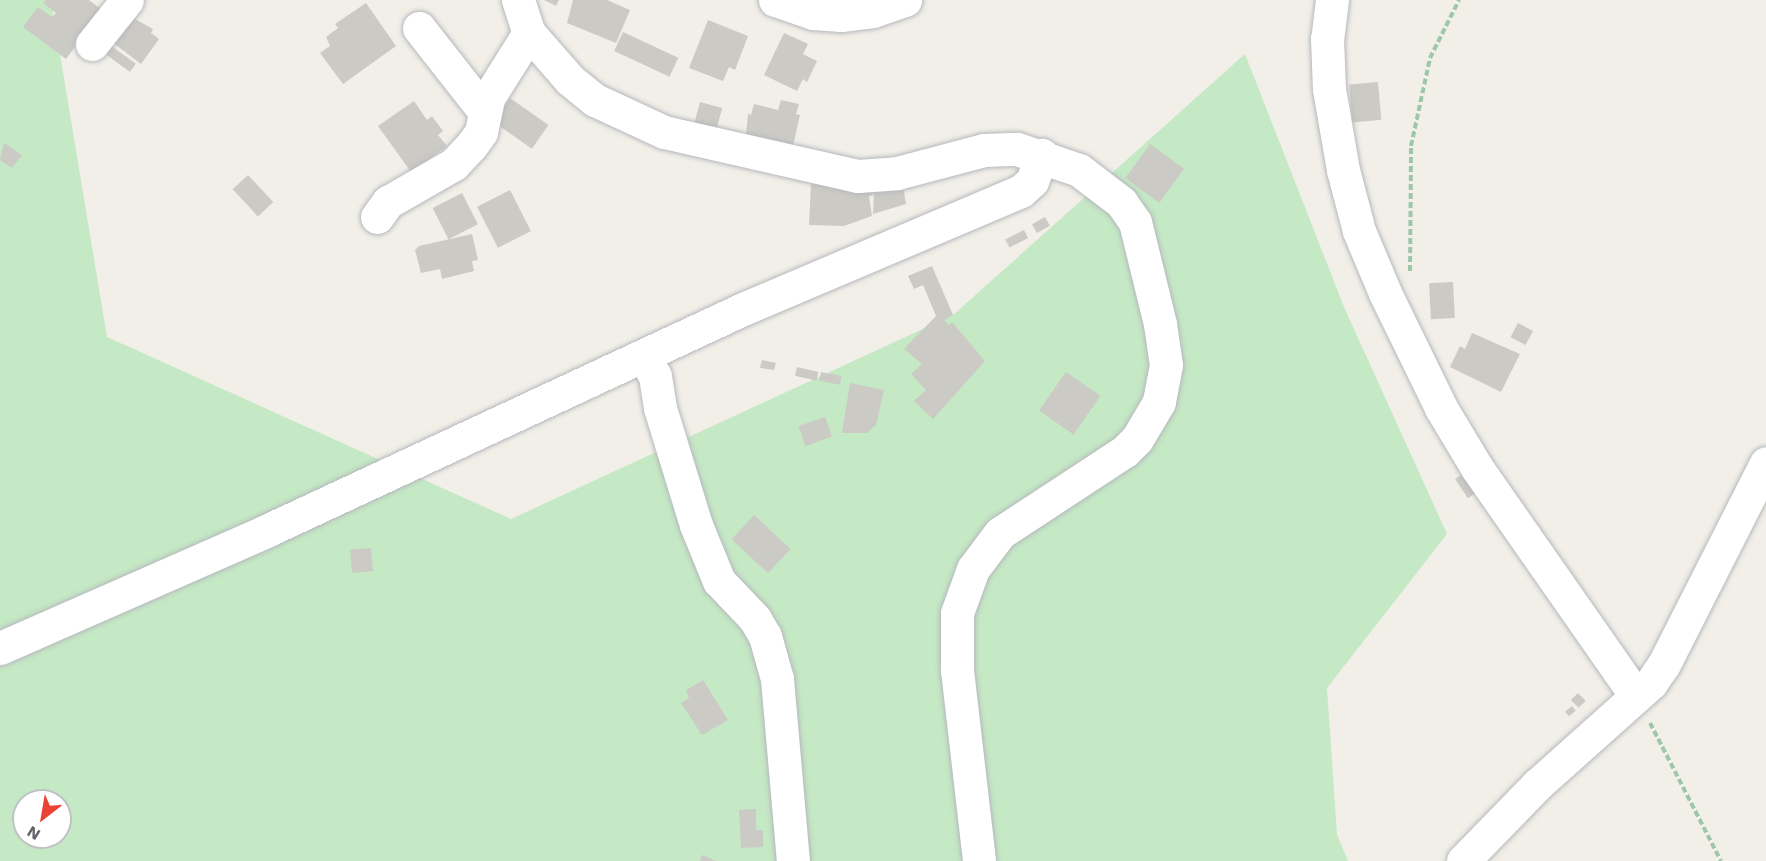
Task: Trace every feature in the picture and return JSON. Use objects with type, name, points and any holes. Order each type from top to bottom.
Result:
[{"type":"street","points":[[92,44],[127,0]]},
{"type":"street","points":[[518,0],[529,33],[570,80],[595,100],[664,132],[858,176],[897,173],[984,150],[1017,149],[1042,155],[1079,170],[1104,187],[1135,222],[1160,324],[1166,365],[1159,402],[1137,439],[1000,533],[987,549],[963,590],[954,639],[979,861]]},
{"type":"street","points":[[775,0],[813,14],[841,15],[905,0]]},
{"type":"street","points":[[1332,0],[1327,38],[1329,90],[1343,170],[1359,231],[1385,293],[1441,408],[1477,468],[1636,696]]},
{"type":"street","points":[[419,28],[483,111]]},
{"type":"street","points":[[377,217],[388,202],[406,188],[454,164],[481,132],[483,111],[529,33]]},
{"type":"street","points":[[0,648],[266,531],[386,472],[644,357],[743,309],[1021,191],[1032,181],[1042,155]]},
{"type":"street","points":[[644,357],[655,376],[660,408],[696,525],[719,581],[755,619],[765,636],[777,679],[793,861]]},
{"type":"street","points":[[1463,861],[1538,784],[1636,696],[1664,664],[1766,463]]},
{"type":"path","points":[[1410,276],[1411,146],[1430,58],[1459,0]]},
{"type":"path","points":[[1636,696],[1721,861]]},
{"type":"green space","points":[[0,0],[51,0],[107,337],[511,519],[953,315],[1245,54],[1344,307],[1447,534],[1327,688],[1337,835],[1348,861],[0,861]]},
{"type":"building","points":[[46,0],[89,0],[102,10],[66,59],[23,27],[38,7],[52,17],[56,13],[43,3]]},
{"type":"building","points":[[544,0],[559,0],[556,6]]},
{"type":"building","points":[[573,0],[607,0],[630,10],[616,43],[567,23]]},
{"type":"building","points":[[366,3],[396,46],[343,84],[320,53],[330,46],[326,37],[338,28],[335,24]]},
{"type":"building","points":[[131,17],[153,29],[151,33],[159,39],[141,64],[112,42]]},
{"type":"building","points":[[708,20],[748,36],[735,70],[729,67],[723,81],[689,68]]},
{"type":"building","points":[[623,32],[678,58],[669,77],[614,51]]},
{"type":"building","points":[[784,33],[808,44],[803,54],[817,61],[807,82],[803,79],[797,91],[764,75]]},
{"type":"building","points":[[110,45],[136,64],[130,72],[104,53]]},
{"type":"building","points":[[1378,82],[1381,120],[1352,122],[1349,85]]},
{"type":"building","points":[[510,98],[549,125],[532,149],[493,122]]},
{"type":"building","points":[[781,100],[799,104],[796,114],[800,115],[793,146],[746,135],[748,114],[751,115],[754,104],[778,110]]},
{"type":"building","points":[[414,101],[427,120],[432,116],[443,131],[438,135],[447,146],[411,172],[378,126]]},
{"type":"building","points":[[700,102],[722,108],[717,129],[694,123]]},
{"type":"building","points":[[4,143],[22,155],[12,168],[0,160]]},
{"type":"building","points":[[1150,144],[1184,169],[1159,203],[1125,178]]},
{"type":"building","points":[[248,175],[273,202],[258,216],[233,189]]},
{"type":"building","points":[[811,184],[872,190],[873,195],[869,196],[872,216],[844,226],[809,225]]},
{"type":"building","points":[[903,185],[906,204],[873,214],[874,189]]},
{"type":"building","points":[[510,190],[531,231],[498,248],[477,207]]},
{"type":"building","points":[[462,193],[478,224],[448,239],[433,208]]},
{"type":"building","points":[[1045,217],[1050,226],[1037,233],[1032,224]]},
{"type":"building","points":[[1024,230],[1028,238],[1009,248],[1005,240]]},
{"type":"building","points":[[472,234],[478,260],[472,261],[474,271],[442,279],[440,269],[421,273],[415,250],[419,246]]},
{"type":"building","points":[[932,266],[953,315],[944,320],[949,325],[952,322],[985,361],[933,419],[914,401],[926,390],[911,374],[922,364],[904,349],[936,316],[923,285],[914,289],[908,276]]},
{"type":"building","points":[[1453,282],[1455,318],[1431,319],[1429,283]]},
{"type":"building","points":[[1518,323],[1533,331],[1525,345],[1510,337]]},
{"type":"building","points":[[1472,333],[1520,354],[1501,392],[1450,367],[1460,346],[1465,349]]},
{"type":"building","points":[[762,360],[776,363],[774,370],[760,368]]},
{"type":"building","points":[[797,367],[818,372],[816,381],[795,376]]},
{"type":"building","points":[[821,372],[842,376],[840,385],[819,381]]},
{"type":"building","points":[[1066,372],[1100,396],[1073,435],[1039,411]]},
{"type":"building","points":[[850,383],[884,390],[876,425],[867,433],[842,433]]},
{"type":"building","points":[[825,417],[832,437],[805,446],[799,426]]},
{"type":"building","points":[[1470,469],[1483,488],[1468,498],[1455,479]]},
{"type":"building","points":[[754,515],[791,549],[768,573],[731,539]]},
{"type":"building","points":[[371,548],[373,571],[352,573],[350,550]]},
{"type":"building","points":[[703,680],[728,720],[702,735],[681,703],[689,698],[686,690]]},
{"type":"building","points":[[1578,693],[1586,701],[1579,708],[1571,700]]},
{"type":"building","points":[[1572,706],[1576,711],[1569,716],[1565,712]]},
{"type":"building","points":[[756,809],[756,830],[763,830],[763,847],[741,848],[739,810]]},
{"type":"building","points":[[702,855],[716,861],[700,861]]}]
